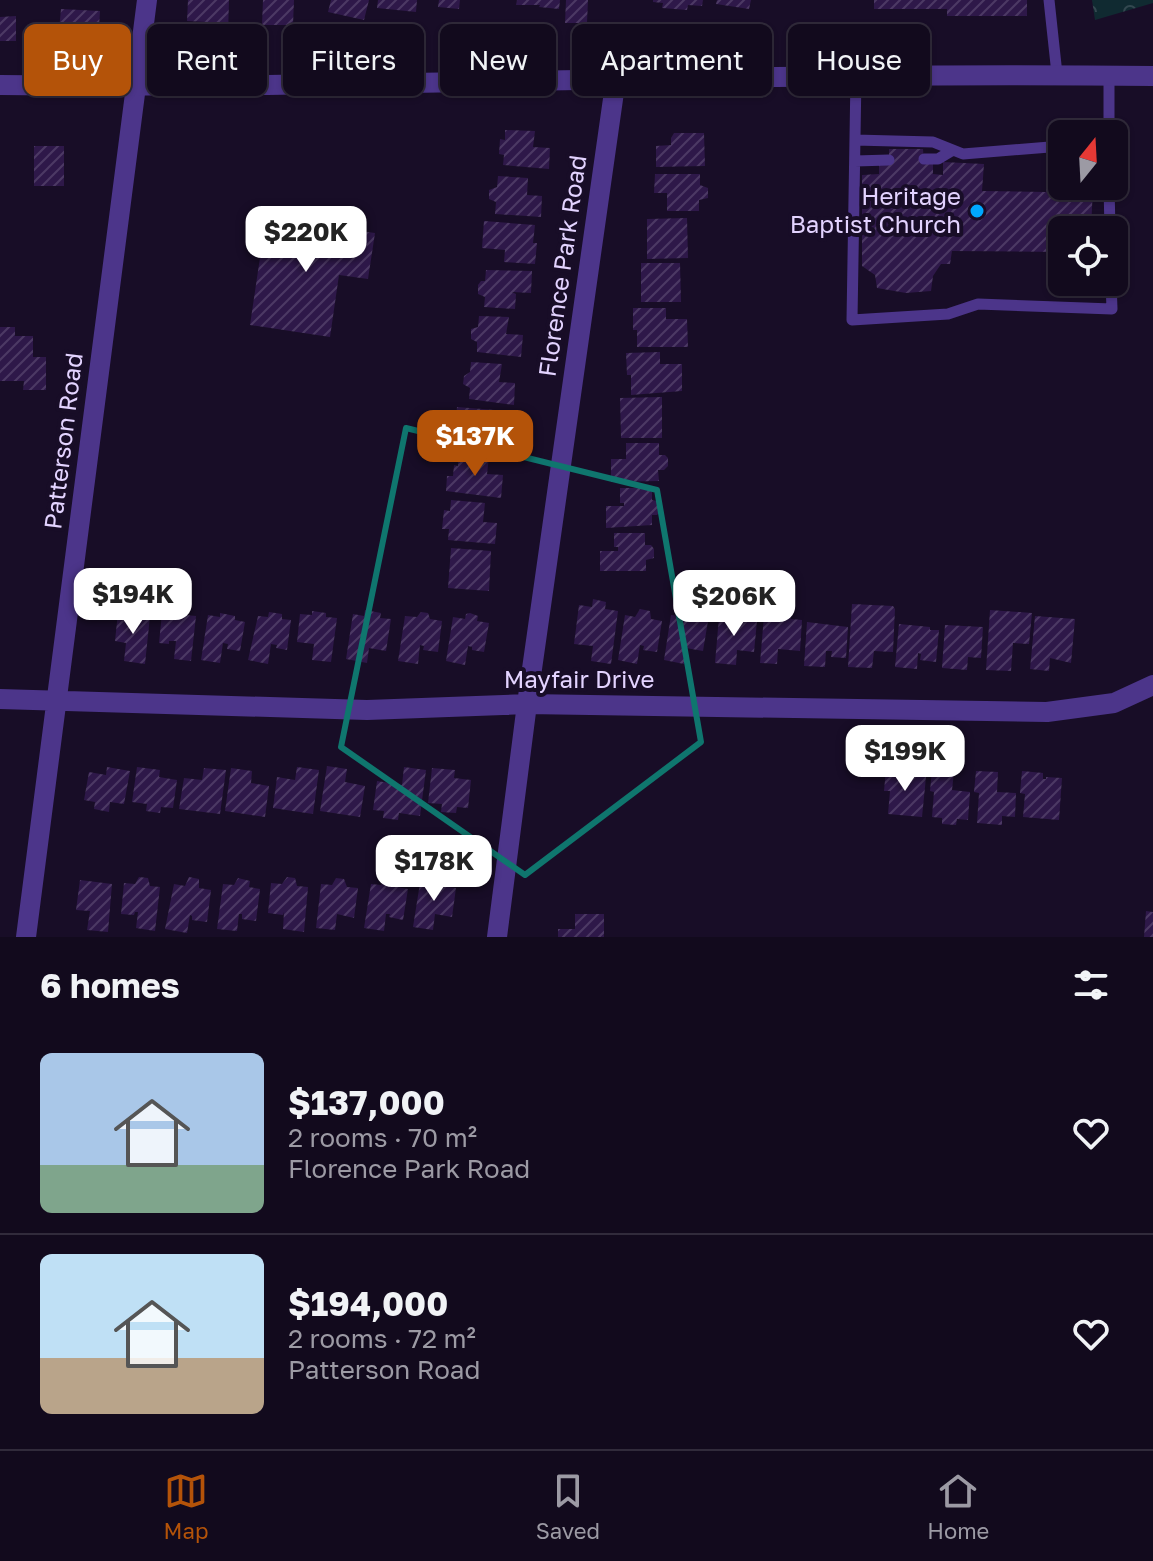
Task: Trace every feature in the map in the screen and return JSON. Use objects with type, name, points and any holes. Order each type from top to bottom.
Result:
[{"type":"street","name":"Patterson Road","points":[[26,937],[147,0]]},
{"type":"street","points":[[930,75],[1153,76]]},
{"type":"street","points":[[0,85],[136,86],[572,79]]},
{"type":"street","name":"Florence Park Road","points":[[497,937],[613,96]]},
{"type":"street","name":"Mayfair Drive","points":[[0,699],[367,710],[527,704],[1047,712],[1114,703],[1153,685]]},
{"type":"lane","points":[[1049,0],[1057,74]]},
{"type":"lane","points":[[1109,75],[1109,120]]},
{"type":"lane","points":[[856,96],[852,320],[948,314],[978,304],[1112,309],[1112,296]]},
{"type":"lane","points":[[855,140],[933,142],[963,154],[1048,147]]},
{"type":"lane","points":[[924,159],[938,159],[953,150]]},
{"type":"lane","points":[[855,161],[889,160]]},
{"type":"highlighted area","points":[[406,428],[657,490],[701,742],[525,875],[341,747]]},
{"type":"green space","points":[[1092,0],[1153,0],[1153,3],[1095,20]]},
{"type":"building","points":[[188,0],[229,0],[228,24],[187,21]]},
{"type":"building","points":[[263,0],[294,0],[293,24],[262,24]]},
{"type":"building","points":[[331,0],[369,0],[364,20],[328,12]]},
{"type":"building","points":[[378,0],[417,0],[416,12],[377,8]]},
{"type":"building","points":[[439,0],[460,0],[459,9],[438,7]]},
{"type":"building","points":[[517,0],[560,0],[559,9],[516,5]]},
{"type":"building","points":[[566,0],[588,0],[587,23],[565,23]]},
{"type":"building","points":[[653,0],[703,0],[702,6],[688,5],[687,10],[662,8],[663,3]]},
{"type":"building","points":[[717,0],[751,0],[749,9],[716,4]]},
{"type":"building","points":[[874,0],[1027,0],[1027,16],[947,16],[947,9],[874,9]]},
{"type":"building","points":[[61,9],[100,11],[99,24],[60,24]]},
{"type":"building","points":[[16,16],[16,41],[0,41],[0,17]]},
{"type":"building","points":[[505,130],[535,131],[533,147],[550,148],[549,169],[503,165],[504,155],[499,154],[500,139],[505,140]]},
{"type":"building","points":[[674,133],[704,133],[705,166],[656,167],[656,146],[671,145]]},
{"type":"building","points":[[34,146],[64,146],[64,186],[34,186]]},
{"type":"building","name":"Heritage Baptist Church","points":[[889,149],[923,149],[924,163],[933,164],[933,174],[943,175],[943,162],[984,164],[982,191],[1046,192],[1048,168],[1048,200],[1092,200],[1092,216],[1048,216],[1048,252],[952,251],[950,264],[941,264],[933,276],[931,291],[906,293],[877,288],[875,275],[862,266],[862,175],[879,174],[879,164],[889,164]]},
{"type":"building","points":[[655,174],[700,174],[700,185],[708,188],[708,198],[699,200],[699,211],[667,211],[667,193],[654,193]]},
{"type":"building","points":[[498,176],[528,178],[527,195],[542,196],[541,217],[495,214],[496,202],[489,199],[489,190],[497,187]]},
{"type":"building","points":[[266,217],[375,233],[368,279],[339,275],[330,337],[250,325]]},
{"type":"building","points":[[687,218],[688,258],[647,259],[647,219]]},
{"type":"building","points":[[484,221],[535,225],[535,264],[504,262],[505,250],[482,248]]},
{"type":"building","points":[[641,263],[680,263],[681,302],[641,302]]},
{"type":"building","points":[[486,270],[532,271],[531,293],[512,292],[516,294],[515,309],[484,307],[485,297],[478,294],[478,285],[485,281]]},
{"type":"building","points":[[633,308],[666,308],[666,319],[687,319],[688,347],[637,347]]},
{"type":"building","points":[[479,316],[509,317],[506,334],[523,335],[521,357],[477,352],[477,342],[471,339],[471,329],[478,327]]},
{"type":"building","points":[[0,327],[15,327],[15,336],[33,336],[33,357],[46,357],[46,390],[23,390],[24,381],[0,381]]},
{"type":"building","points":[[660,352],[660,364],[682,364],[682,391],[631,395],[626,353]]},
{"type":"building","points":[[471,362],[502,364],[499,382],[515,383],[514,405],[469,399],[470,388],[463,384],[464,376],[470,372]]},
{"type":"building","points":[[662,397],[662,438],[621,438],[620,398]]},
{"type":"building","points":[[457,407],[508,411],[509,451],[477,448],[477,437],[455,435]]},
{"type":"building","points":[[626,443],[659,443],[659,455],[668,458],[668,466],[658,470],[659,481],[611,482],[611,459],[626,459]]},
{"type":"building","points":[[458,455],[489,457],[487,474],[503,475],[501,498],[446,491],[447,476],[453,476],[454,465],[458,466]]},
{"type":"building","points":[[620,488],[652,488],[652,500],[661,502],[661,511],[652,515],[652,525],[606,528],[606,506],[624,506],[620,503]]},
{"type":"building","points":[[451,500],[485,503],[483,522],[497,523],[495,544],[448,540],[449,529],[442,529],[444,510],[450,511]]},
{"type":"building","points":[[614,533],[645,533],[645,545],[651,545],[654,549],[654,558],[646,560],[646,571],[600,571],[600,551],[618,551],[618,547],[614,547]]},
{"type":"building","points":[[451,548],[491,551],[489,591],[448,588]]},
{"type":"building","points":[[593,599],[606,602],[605,609],[618,611],[611,664],[591,661],[593,646],[574,644],[579,605],[592,607]]},
{"type":"building","points":[[852,604],[893,606],[895,609],[893,652],[874,651],[872,668],[848,667]]},
{"type":"building","points":[[174,608],[187,610],[186,615],[196,616],[191,661],[174,659],[176,641],[159,643],[162,613],[174,614]]},
{"type":"building","points":[[686,608],[696,610],[696,619],[708,621],[703,651],[686,648],[684,664],[664,660],[671,615],[681,616]]},
{"type":"building","points":[[640,609],[650,611],[651,619],[662,621],[657,652],[643,650],[644,646],[640,645],[637,664],[618,660],[625,615],[635,617]]},
{"type":"building","points":[[365,610],[381,613],[380,618],[391,619],[386,651],[369,648],[367,663],[346,659],[353,614],[364,616]]},
{"type":"building","points":[[990,610],[1032,613],[1029,644],[1013,643],[1011,671],[986,670]]},
{"type":"building","points":[[312,611],[337,618],[331,662],[312,660],[314,644],[297,642],[300,614],[312,615]]},
{"type":"building","points":[[780,611],[788,611],[791,619],[802,620],[800,651],[778,649],[777,664],[760,663],[764,616],[775,617]]},
{"type":"building","points":[[118,612],[150,616],[145,664],[124,661],[126,643],[115,641]]},
{"type":"building","points":[[269,612],[282,614],[282,619],[291,620],[287,650],[271,644],[268,664],[248,660],[258,616],[268,617]]},
{"type":"building","points":[[421,612],[428,613],[430,619],[442,621],[438,652],[423,650],[424,646],[420,645],[418,664],[398,661],[405,616],[417,617]]},
{"type":"building","points":[[220,613],[245,622],[240,651],[227,649],[228,644],[223,643],[220,663],[201,660],[208,615],[220,617]]},
{"type":"building","points":[[466,614],[478,616],[477,621],[489,623],[484,652],[468,646],[465,665],[446,661],[453,617],[465,619]]},
{"type":"building","points":[[729,614],[757,621],[754,652],[737,650],[736,665],[715,663],[719,617],[727,618]]},
{"type":"building","points":[[1035,616],[1075,619],[1071,663],[1050,658],[1049,671],[1030,669]]},
{"type":"building","points":[[807,622],[848,627],[846,658],[831,657],[832,651],[826,651],[825,667],[804,666]]},
{"type":"building","points":[[899,624],[939,630],[936,662],[920,660],[921,654],[918,653],[917,669],[895,667]]},
{"type":"building","points":[[945,625],[983,627],[981,658],[968,657],[967,670],[942,668]]},
{"type":"building","points":[[327,766],[347,769],[345,782],[365,786],[360,817],[320,811]]},
{"type":"building","points":[[107,767],[130,771],[124,804],[110,802],[109,812],[94,809],[95,802],[84,800],[89,772],[106,775]]},
{"type":"building","points":[[137,767],[160,770],[159,777],[177,780],[173,808],[161,807],[160,813],[146,811],[147,804],[132,802]]},
{"type":"building","points":[[297,767],[319,770],[313,814],[273,808],[277,777],[295,780]]},
{"type":"building","points":[[404,767],[426,770],[420,816],[399,813],[398,820],[383,818],[384,811],[373,810],[377,781],[402,785]]},
{"type":"building","points":[[204,768],[226,770],[220,814],[179,809],[184,778],[202,780]]},
{"type":"building","points":[[231,768],[252,771],[251,783],[269,786],[265,817],[225,811]]},
{"type":"building","points":[[432,768],[455,770],[454,778],[471,780],[468,808],[457,807],[456,813],[441,812],[442,804],[428,803]]},
{"type":"building","points":[[886,769],[926,777],[922,817],[888,814],[890,791],[884,791]]},
{"type":"building","points":[[932,770],[954,772],[952,790],[970,792],[968,820],[957,819],[956,825],[942,824],[942,818],[932,817]]},
{"type":"building","points":[[976,771],[998,772],[997,792],[1016,793],[1015,817],[1002,816],[1002,825],[977,823],[979,793],[974,792]]},
{"type":"building","points":[[1022,771],[1043,773],[1043,779],[1062,778],[1059,820],[1023,817],[1025,794],[1020,793]]},
{"type":"building","points":[[139,877],[148,878],[150,886],[160,887],[155,931],[136,928],[138,912],[134,915],[121,914],[124,883],[135,884]]},
{"type":"building","points":[[189,877],[199,879],[199,888],[211,890],[207,922],[192,920],[190,915],[187,933],[165,929],[174,884],[185,886]]},
{"type":"building","points":[[287,877],[295,878],[297,886],[308,887],[304,932],[283,929],[284,912],[283,915],[268,913],[271,883],[282,884]]},
{"type":"building","points":[[385,877],[395,878],[397,887],[408,889],[403,920],[386,914],[384,931],[364,928],[371,884],[381,885]]},
{"type":"building","points":[[238,878],[250,881],[249,887],[260,889],[256,921],[242,919],[242,914],[239,914],[237,931],[217,929],[223,884],[234,885]]},
{"type":"building","points":[[336,878],[344,879],[347,887],[358,888],[354,918],[337,914],[335,930],[316,928],[321,884],[332,885]]},
{"type":"building","points":[[435,878],[444,879],[446,887],[456,888],[452,917],[435,914],[433,930],[413,927],[420,883],[431,885]]},
{"type":"building","points":[[80,880],[112,884],[108,932],[87,930],[90,911],[76,910]]},
{"type":"building","points":[[1146,911],[1153,912],[1153,937],[1144,937]]},
{"type":"building","points":[[575,914],[604,914],[604,937],[558,937],[558,929],[575,929]]},
{"type":"place","name":"Heritage Baptist Church","points":[[977,211]]}]
